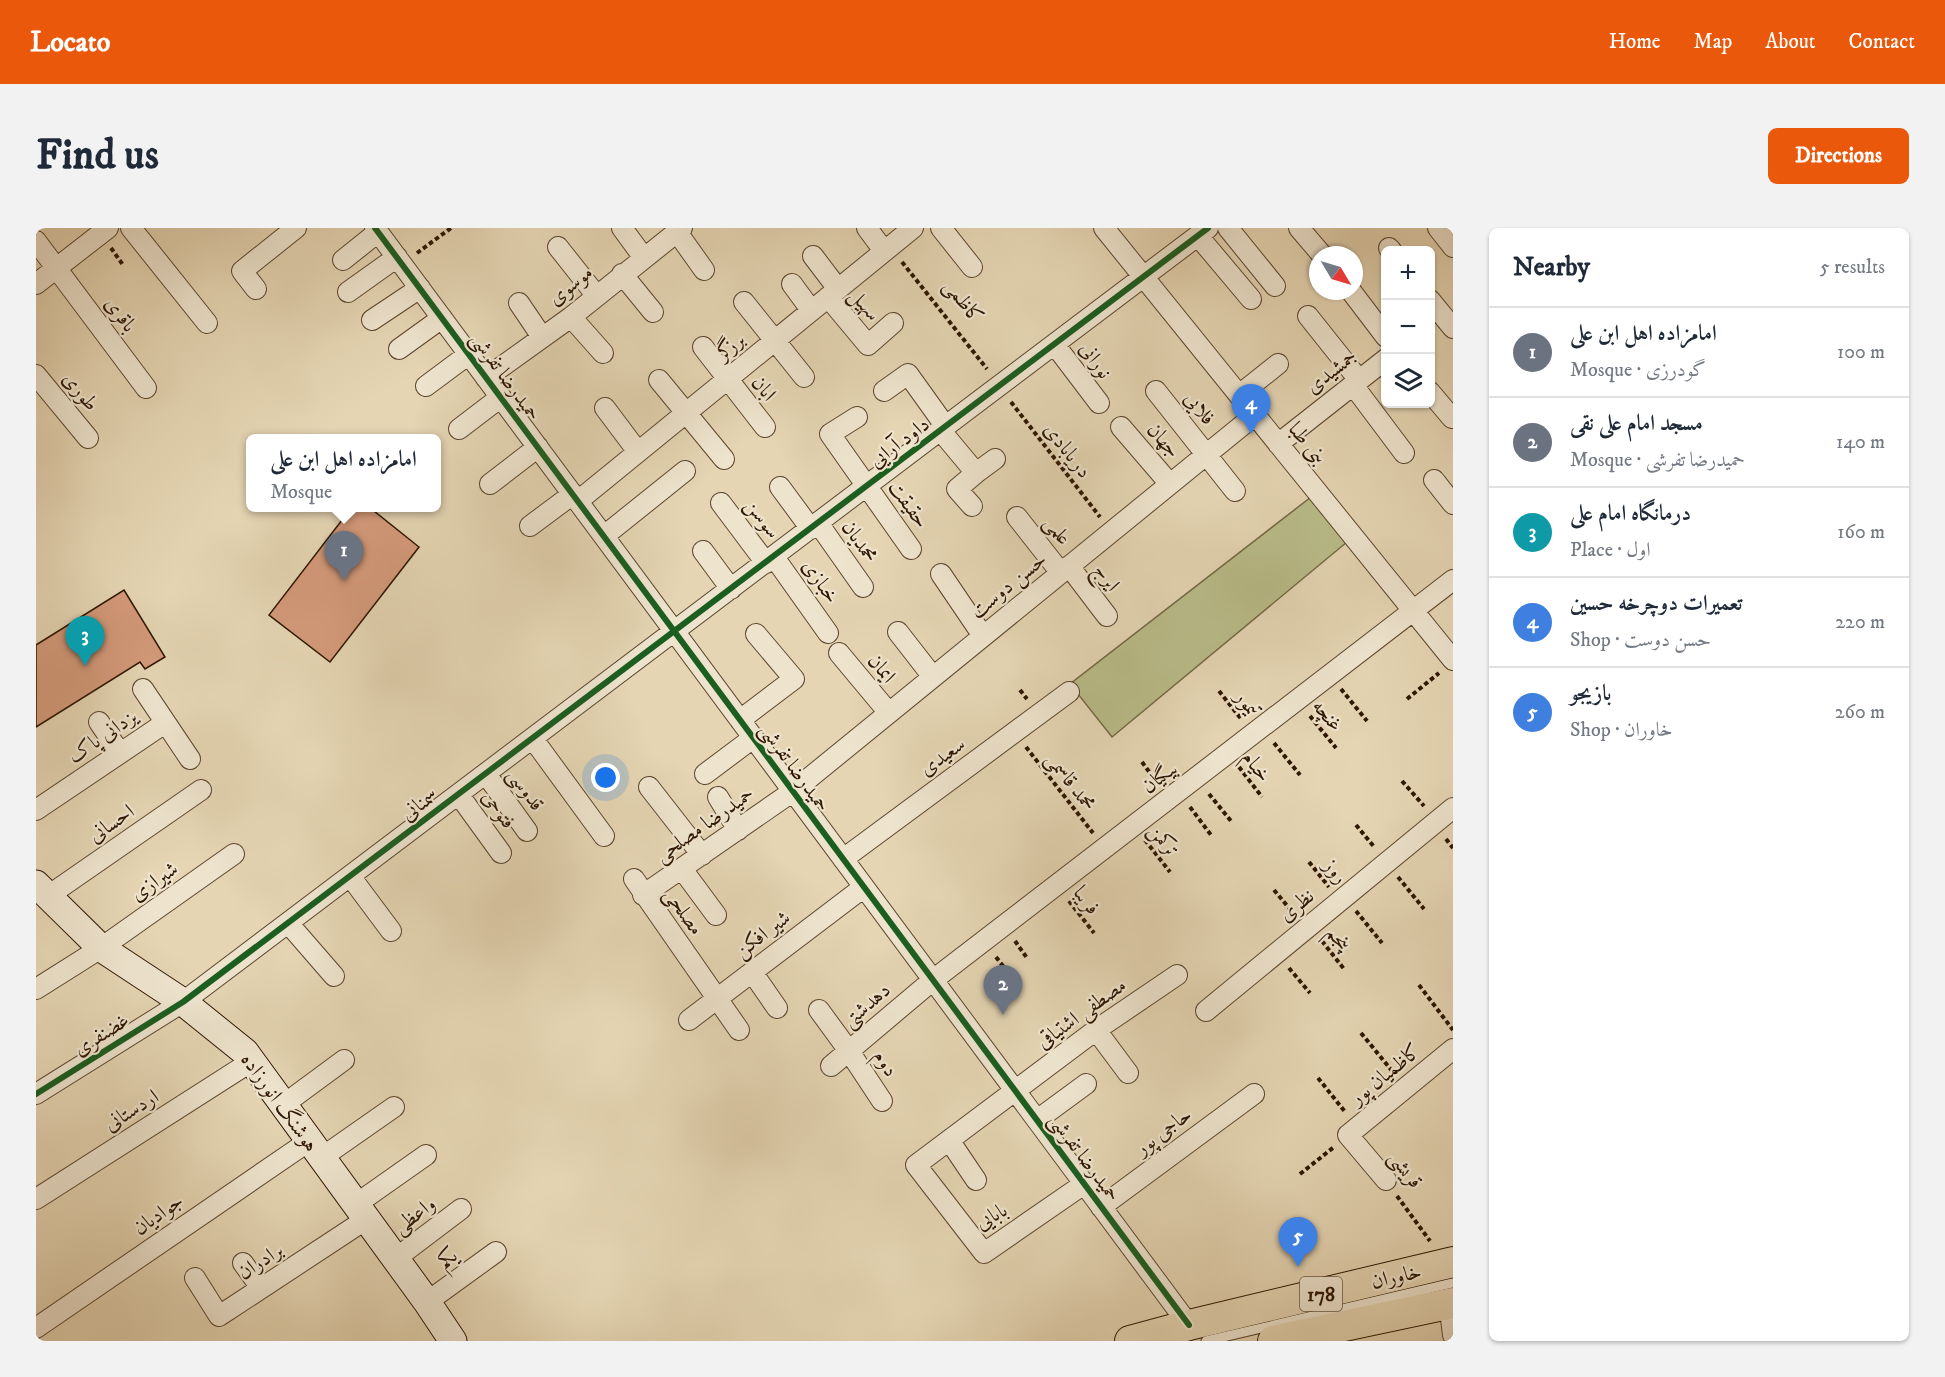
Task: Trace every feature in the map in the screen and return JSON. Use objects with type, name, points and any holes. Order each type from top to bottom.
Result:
[{"type":"main road","name":"هوشنگ انورزاده","points":[[42,890],[101,948],[183,1002],[245,1052],[453,1341]]},
{"type":"main road","name":"خاوران","points":[[1130,1341],[1198,1333],[1451,1283]]},
{"type":"main road","name":"خاوران","points":[[1273,1341],[1315,1337],[1451,1283]]},
{"type":"street","points":[[36,284],[108,228]]},
{"type":"street","points":[[131,228],[207,323]]},
{"type":"street","points":[[256,289],[242,271],[296,228]]},
{"type":"street","points":[[622,228],[644,258]]},
{"type":"street","points":[[867,228],[887,249]]},
{"type":"street","name":"برزگر","points":[[530,526],[638,452],[913,228]]},
{"type":"street","points":[[941,228],[972,267]]},
{"type":"street","name":"بنی طبا","points":[[1104,228],[1414,612],[1448,665]]},
{"type":"street","points":[[1228,228],[1275,286]]},
{"type":"street","points":[[1299,228],[1314,246]]},
{"type":"street","points":[[1438,228],[1453,247]]},
{"type":"street","points":[[343,260],[376,230]]},
{"type":"street","name":"حمیدرضا تفرشی","points":[[376,230],[1036,1120],[1198,1333]]},
{"type":"street","points":[[679,230],[704,270]]},
{"type":"street","name":"موسوی","points":[[486,378],[570,317],[679,230]]},
{"type":"street","points":[[1144,278],[1203,232],[1251,298]]},
{"type":"street","name":"باقری","points":[[36,241],[146,388]]},
{"type":"street","points":[[558,247],[596,295]]},
{"type":"street","points":[[813,256],[833,293]]},
{"type":"street","points":[[348,292],[400,261]]},
{"type":"street","points":[[622,274],[653,312]]},
{"type":"street","name":"داود آرایی","points":[[674,633],[1144,278]]},
{"type":"street","points":[[792,284],[812,310]]},
{"type":"street","points":[[372,320],[420,288]]},
{"type":"street","name":"سهیل","points":[[833,293],[868,345],[893,323]]},
{"type":"street","points":[[1358,300],[1381,330]]},
{"type":"street","points":[[744,302],[804,377]]},
{"type":"street","points":[[519,303],[542,337]]},
{"type":"street","points":[[1308,316],[1404,453]]},
{"type":"street","points":[[570,317],[603,353]]},
{"type":"street","points":[[399,349],[442,318]]},
{"type":"street","name":"نورانی","points":[[1055,345],[1099,403]]},
{"type":"street","name":"ابان","points":[[703,347],[765,427]]},
{"type":"street","points":[[426,386],[469,354]]},
{"type":"street","name":"جمشیدی","points":[[1278,444],[1381,363]]},
{"type":"street","points":[[1239,395],[1278,364]]},
{"type":"street","points":[[884,391],[908,374],[943,429],[989,469],[957,489],[972,506]]},
{"type":"street","name":"طوری","points":[[36,375],[88,438]]},
{"type":"street","points":[[659,380],[724,459]]},
{"type":"street","name":"فلایی","points":[[1156,391],[1235,490]]},
{"type":"street","points":[[459,429],[501,397]]},
{"type":"street","points":[[1435,397],[1452,418]]},
{"type":"street","points":[[605,408],[638,452]]},
{"type":"street","name":"حسن دوست","points":[[792,792],[1255,415]]},
{"type":"street","points":[[857,417],[830,434],[867,487]]},
{"type":"street","name":"جهان","points":[[1121,427],[1170,484]]},
{"type":"street","points":[[490,484],[538,447]]},
{"type":"street","points":[[603,536],[685,471]]},
{"type":"street","points":[[1434,480],[1453,504]]},
{"type":"street","points":[[780,487],[815,526]]},
{"type":"street","name":"حقیقت","points":[[867,487],[911,549]]},
{"type":"street","name":"سوسن","points":[[721,503],[770,560]]},
{"type":"street","name":"علمی","points":[[1017,517],[1065,569]]},
{"type":"street","name":"محمدیان","points":[[815,526],[863,587]]},
{"type":"street","points":[[703,551],[731,590]]},
{"type":"street","name":"خبازی","points":[[770,560],[828,633]]},
{"type":"street","name":"ایرج","points":[[1065,569],[1107,616]]},
{"type":"street","points":[[941,574],[983,636]]},
{"type":"street","name":"بیگیان","points":[[933,980],[1453,580]]},
{"type":"street","points":[[898,632],[933,677]]},
{"type":"street","name":"سمنانی","points":[[183,1002],[674,633]]},
{"type":"street","points":[[740,720],[794,679],[756,634]]},
{"type":"street","name":"ایمان","points":[[839,653],[889,713]]},
{"type":"street","points":[[142,689],[190,759]]},
{"type":"street","name":"سعیدی","points":[[843,859],[1069,692]]},
{"type":"street","points":[[99,722],[120,753]]},
{"type":"street","name":"یزدانی پاک","points":[[36,810],[165,723]]},
{"type":"street","points":[[705,774],[753,738]]},
{"type":"street","points":[[533,739],[604,836]]},
{"type":"street","name":"قدوسی","points":[[486,774],[527,831]]},
{"type":"street","points":[[649,787],[702,855]]},
{"type":"street","name":"احسانی","points":[[42,890],[201,790]]},
{"type":"street","name":"حمیدرضا مصلحی","points":[[638,887],[682,869],[792,792]]},
{"type":"street","name":"فتوحی","points":[[459,795],[501,853]]},
{"type":"street","points":[[718,797],[738,830]]},
{"type":"street","name":"نظری","points":[[1206,1011],[1453,808]]},
{"type":"street","name":"شیرازی","points":[[101,948],[234,854]]},
{"type":"street","points":[[682,869],[716,915]]},
{"type":"street","points":[[350,876],[391,931]]},
{"type":"street","name":"مصلحی","points":[[638,887],[717,999]]},
{"type":"street","name":"شیر افکن","points":[[689,1020],[864,887]]},
{"type":"street","points":[[288,922],[334,976]]},
{"type":"street","points":[[36,990],[101,948]]},
{"type":"street","points":[[752,972],[777,1008]]},
{"type":"street","name":"مصطفی اشتیاقی","points":[[916,1165],[1096,1030],[1176,975]]},
{"type":"street","name":"دهدشتی","points":[[831,1066],[933,980]]},
{"type":"street","points":[[717,999],[739,1030]]},
{"type":"street","name":"غضنفری","points":[[36,1094],[183,1002]]},
{"type":"street","name":"دوم","points":[[819,1010],[882,1101]]},
{"type":"street","points":[[1096,1030],[1128,1073]]},
{"type":"street","name":"کاظمیان پور","points":[[1353,1131],[1453,1049]]},
{"type":"street","points":[[283,1105],[345,1060]]},
{"type":"street","name":"اردستانی","points":[[36,1198],[252,1061]]},
{"type":"street","points":[[1036,1120],[1086,1084]]},
{"type":"street","name":"حاجی پور","points":[[1101,1207],[1254,1094]]},
{"type":"street","name":"جوادیان","points":[[36,1328],[315,1149],[394,1107]]},
{"type":"street","name":"قریشی","points":[[1353,1131],[1386,1180]]},
{"type":"street","points":[[949,1140],[976,1180]]},
{"type":"street","name":"برادران","points":[[195,1278],[219,1316],[261,1288],[360,1212],[426,1155]]},
{"type":"street","name":"بابایی","points":[[916,1165],[984,1253],[1084,1184]]},
{"type":"street","name":"واعظی","points":[[395,1259],[461,1209]]},
{"type":"street","name":"یکم","points":[[427,1302],[496,1252]]},
{"type":"street","points":[[243,1263],[261,1288]]},
{"type":"street","points":[[1451,1283],[1453,1335]]},
{"type":"path","points":[[400,261],[451,228]]},
{"type":"path","points":[[1407,699],[1448,665]]},
{"type":"path","points":[[1330,676],[1367,721]]},
{"type":"path","points":[[1196,778],[1231,821]]},
{"type":"path","points":[[1402,781],[1436,820]]},
{"type":"path","points":[[1178,792],[1211,835]]},
{"type":"path","points":[[1356,825],[1424,909]]},
{"type":"path","points":[[983,941],[1016,983]]},
{"type":"path","points":[[1276,953],[1310,993]]},
{"type":"path","points":[[1419,985],[1453,1030]]},
{"type":"path","points":[[1361,1033],[1407,1088]]},
{"type":"path","points":[[1299,1174],[1353,1131],[1318,1078]]},
{"type":"green space","points":[[1311,497],[1347,542],[1112,737],[1070,684]]},
{"type":"building","points":[[348,512],[375,512],[419,547],[330,662],[269,615]]},
{"type":"building","points":[[124,590],[165,657],[145,669],[140,662],[36,727],[36,645]]},
{"type":"cycle path","points":[[375,228],[1189,1325]]},
{"type":"cycle path","points":[[36,1094],[183,1002],[1208,228]]},
{"type":"place","name":"تعمیرات دوچرخه حسین","points":[[1251,434]]},
{"type":"place","name":"امامزاده اهل ابن علی","points":[[344,581]]},
{"type":"place","name":"درمانگاه امام علی","points":[[85,666]]},
{"type":"place","name":"مسجد امام علی نقی","points":[[1003,1015]]},
{"type":"place","name":"بازیجو","points":[[1298,1267]]}]
